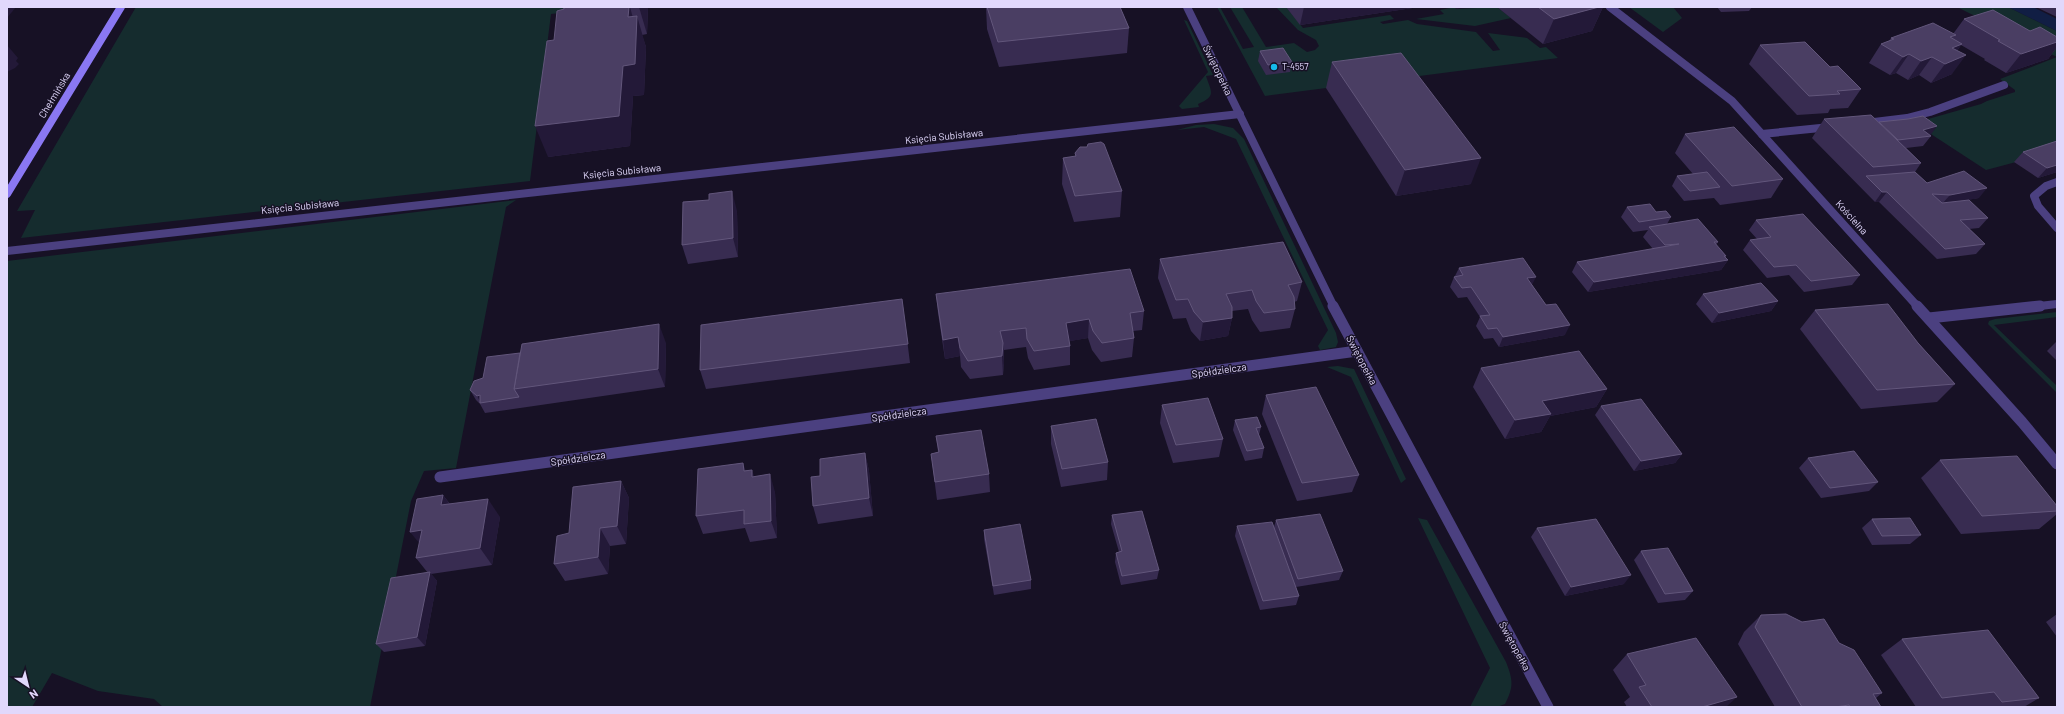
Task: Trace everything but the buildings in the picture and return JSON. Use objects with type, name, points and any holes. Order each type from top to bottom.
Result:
[{"type":"street","name":"Chełmińska","points":[[7,194],[121,7]]},
{"type":"street","name":"Świętopełka","points":[[1187,7],[1329,298],[1548,707]]},
{"type":"street","name":"Kościelna","points":[[1610,7],[1732,101],[1929,318],[2022,422],[2057,464]]},
{"type":"street","points":[[1861,124],[1907,118],[1930,112],[2004,85]]},
{"type":"street","name":"Księcia Subisława","points":[[7,251],[1240,114]]},
{"type":"street","points":[[1762,134],[1838,126]]},
{"type":"street","points":[[2057,182],[2046,186],[2034,196],[2038,206],[2057,228]]},
{"type":"street","points":[[1929,318],[2057,304]]},
{"type":"street","name":"Spółdzielcza","points":[[440,477],[1357,351]]},
{"type":"green space","points":[[136,7],[569,7],[569,12],[551,14],[530,181],[21,238],[35,210],[17,211]]},
{"type":"green space","points":[[1217,7],[1220,7],[1243,49],[1254,47],[1230,7],[1242,7],[1266,47],[1294,43],[1307,52],[1315,50],[1319,46],[1316,40],[1298,30],[1276,7],[1286,7],[1303,28],[1390,15],[1394,19],[1380,22],[1383,24],[1408,20],[1417,24],[1476,32],[1493,51],[1500,50],[1488,33],[1527,38],[1540,48],[1546,47],[1558,58],[1265,96]]},
{"type":"green space","points":[[1455,7],[1456,9],[1497,7],[1511,18],[1475,26],[1416,19],[1444,14],[1440,10]]},
{"type":"green space","points":[[1629,7],[1673,7],[1682,18],[1663,32]]},
{"type":"green space","points":[[1957,7],[2008,7],[2057,31],[2057,57]]},
{"type":"green space","points":[[1184,20],[1187,21],[1213,75],[1206,76],[1211,90],[1210,96],[1198,104],[1199,107],[1182,109],[1179,106],[1208,72]]},
{"type":"green space","points":[[2057,57],[2057,151],[1986,170],[1914,123],[1981,104],[2015,92],[2015,90],[2000,79]]},
{"type":"green space","points":[[1214,124],[1233,128],[1244,139],[1336,333],[1338,342],[1336,347],[1320,350],[1318,346],[1328,330],[1236,139],[1204,127],[1177,130],[1196,125]]},
{"type":"green space","points":[[516,200],[506,207],[456,468],[424,471],[411,501],[370,707],[163,707],[154,699],[98,691],[52,673],[32,707],[7,707],[7,261]]},
{"type":"green space","points":[[2057,312],[2057,317],[1994,325],[2057,386],[2057,393],[1988,324],[1989,321],[1995,319]]},
{"type":"green space","points":[[1338,366],[1354,369],[1406,479],[1401,483],[1351,377],[1327,367]]},
{"type":"green space","points":[[1418,518],[1427,520],[1506,662],[1512,683],[1510,693],[1505,704],[1497,707],[1470,707],[1490,668]]},
{"type":"water","points":[[2008,7],[2033,7],[2057,19],[2057,31]]},
{"type":"place","name":"T-4557","points":[[1274,67]]}]
